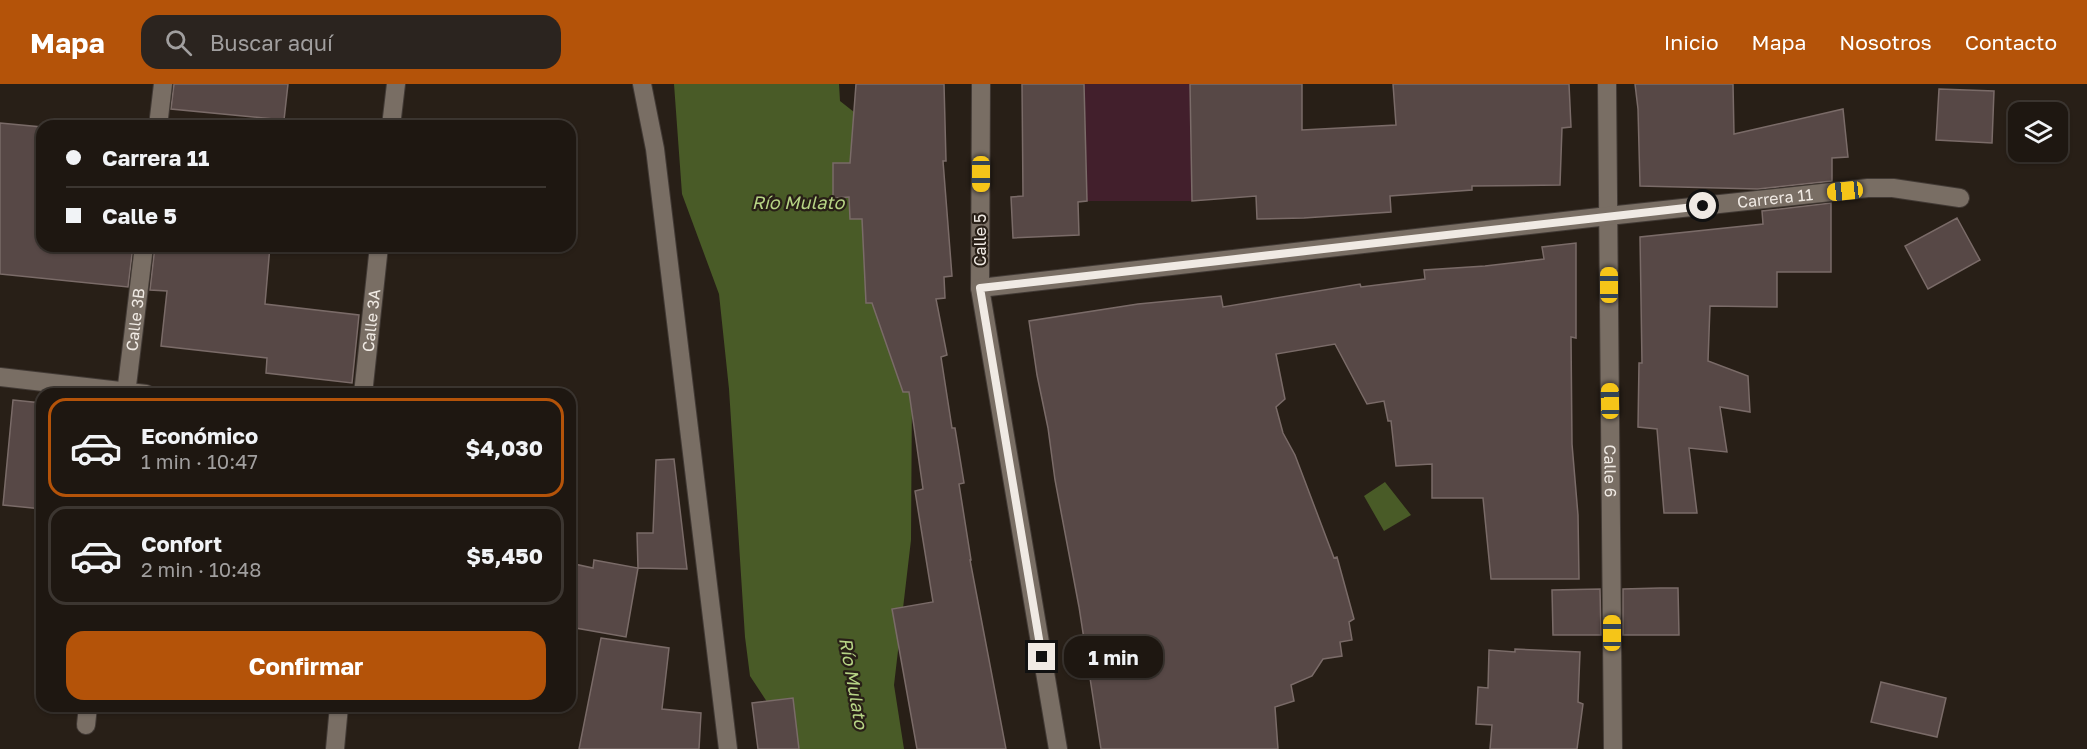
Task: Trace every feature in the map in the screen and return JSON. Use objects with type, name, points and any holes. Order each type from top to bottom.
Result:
[{"type":"street","points":[[159,120],[163,84]]},
{"type":"street","points":[[392,120],[396,84]]},
{"type":"street","points":[[642,84],[656,150],[728,749]]},
{"type":"street","name":"Calle 5","points":[[981,84],[980,288],[1058,749]]},
{"type":"street","name":"Calle 6","points":[[1607,84],[1613,749]]},
{"type":"street","name":"Carrera 11","points":[[980,288],[1869,188],[1893,188],[1960,198]]},
{"type":"street","name":"Calle 3B","points":[[127,388],[143,252]]},
{"type":"street","name":"Calle 3A","points":[[364,388],[378,252]]},
{"type":"street","points":[[0,377],[87,388]]},
{"type":"street","points":[[86,725],[87,712]]},
{"type":"street","points":[[336,749],[339,712]]},
{"type":"shaded area","points":[[1084,84],[1190,84],[1192,201],[1087,201]]},
{"type":"water","name":"Río Mulato","points":[[674,84],[839,84],[840,101],[906,153],[912,389],[911,540],[894,685],[904,749],[798,749],[750,676],[745,637],[729,389],[719,294],[682,194]]},
{"type":"water","points":[[1385,482],[1411,515],[1384,531],[1364,496]]},
{"type":"building","points":[[174,84],[288,84],[284,120],[171,109]]},
{"type":"building","points":[[856,84],[944,84],[946,161],[943,161],[952,276],[944,277],[945,298],[936,299],[947,355],[941,357],[952,428],[955,428],[964,483],[959,484],[970,560],[1006,749],[917,749],[892,609],[933,602],[915,491],[923,489],[909,392],[903,392],[872,303],[866,303],[862,219],[850,219],[849,197],[833,198],[833,163],[850,163]]},
{"type":"building","points":[[1022,84],[1084,84],[1087,201],[1078,202],[1079,235],[1013,238],[1011,197],[1023,196]]},
{"type":"building","points":[[1190,84],[1302,84],[1302,130],[1396,125],[1393,84],[1569,84],[1571,127],[1562,128],[1560,185],[1472,186],[1472,190],[1390,196],[1391,212],[1257,219],[1256,196],[1192,201]]},
{"type":"building","points":[[1635,84],[1733,84],[1734,134],[1843,109],[1848,157],[1832,158],[1832,181],[1758,189],[1640,186]]},
{"type":"building","points":[[1939,89],[1994,91],[1992,143],[1936,140]]},
{"type":"building","points":[[0,123],[36,126],[36,252],[132,252],[128,287],[0,274]]},
{"type":"building","points":[[1831,203],[1831,272],[1777,272],[1777,307],[1710,306],[1708,361],[1748,376],[1750,412],[1720,407],[1727,452],[1689,448],[1697,513],[1664,513],[1657,429],[1638,427],[1639,363],[1642,363],[1640,237],[1763,224],[1762,211]]},
{"type":"building","points":[[1957,218],[1980,260],[1928,289],[1905,246]]},
{"type":"building","points":[[1576,243],[1576,338],[1571,337],[1572,444],[1578,515],[1579,579],[1491,579],[1483,498],[1432,498],[1432,464],[1396,466],[1391,421],[1388,421],[1384,401],[1367,404],[1335,344],[1276,354],[1285,399],[1276,407],[1283,433],[1295,455],[1334,558],[1337,557],[1354,619],[1349,622],[1352,640],[1340,642],[1342,656],[1323,659],[1312,676],[1291,685],[1294,701],[1275,707],[1278,749],[1101,749],[1079,607],[1029,321],[1138,304],[1221,296],[1223,307],[1360,284],[1361,287],[1425,279],[1424,270],[1544,259],[1542,247]]},
{"type":"building","points":[[154,252],[269,252],[265,304],[359,315],[352,383],[266,373],[267,358],[161,346],[167,291],[150,290]]},
{"type":"building","points":[[13,400],[36,402],[36,508],[3,505]]},
{"type":"building","points":[[674,459],[687,569],[638,568],[637,533],[653,533],[656,460]]},
{"type":"building","points":[[594,560],[638,568],[626,637],[576,628],[576,564],[593,568]]},
{"type":"building","points":[[1678,588],[1679,635],[1623,635],[1623,589]]},
{"type":"building","points":[[1600,589],[1601,635],[1553,635],[1552,590]]},
{"type":"building","points":[[601,638],[669,648],[662,709],[701,713],[699,749],[579,749]]},
{"type":"building","points":[[1515,649],[1580,652],[1578,702],[1583,704],[1577,749],[1490,749],[1492,725],[1476,724],[1478,687],[1488,688],[1489,650],[1515,652]]},
{"type":"building","points":[[1881,682],[1946,698],[1937,737],[1871,722]]},
{"type":"building","points":[[793,698],[799,749],[758,749],[752,703]]},
{"type":"route","points":[[1042,657],[980,288],[1703,206]]}]
